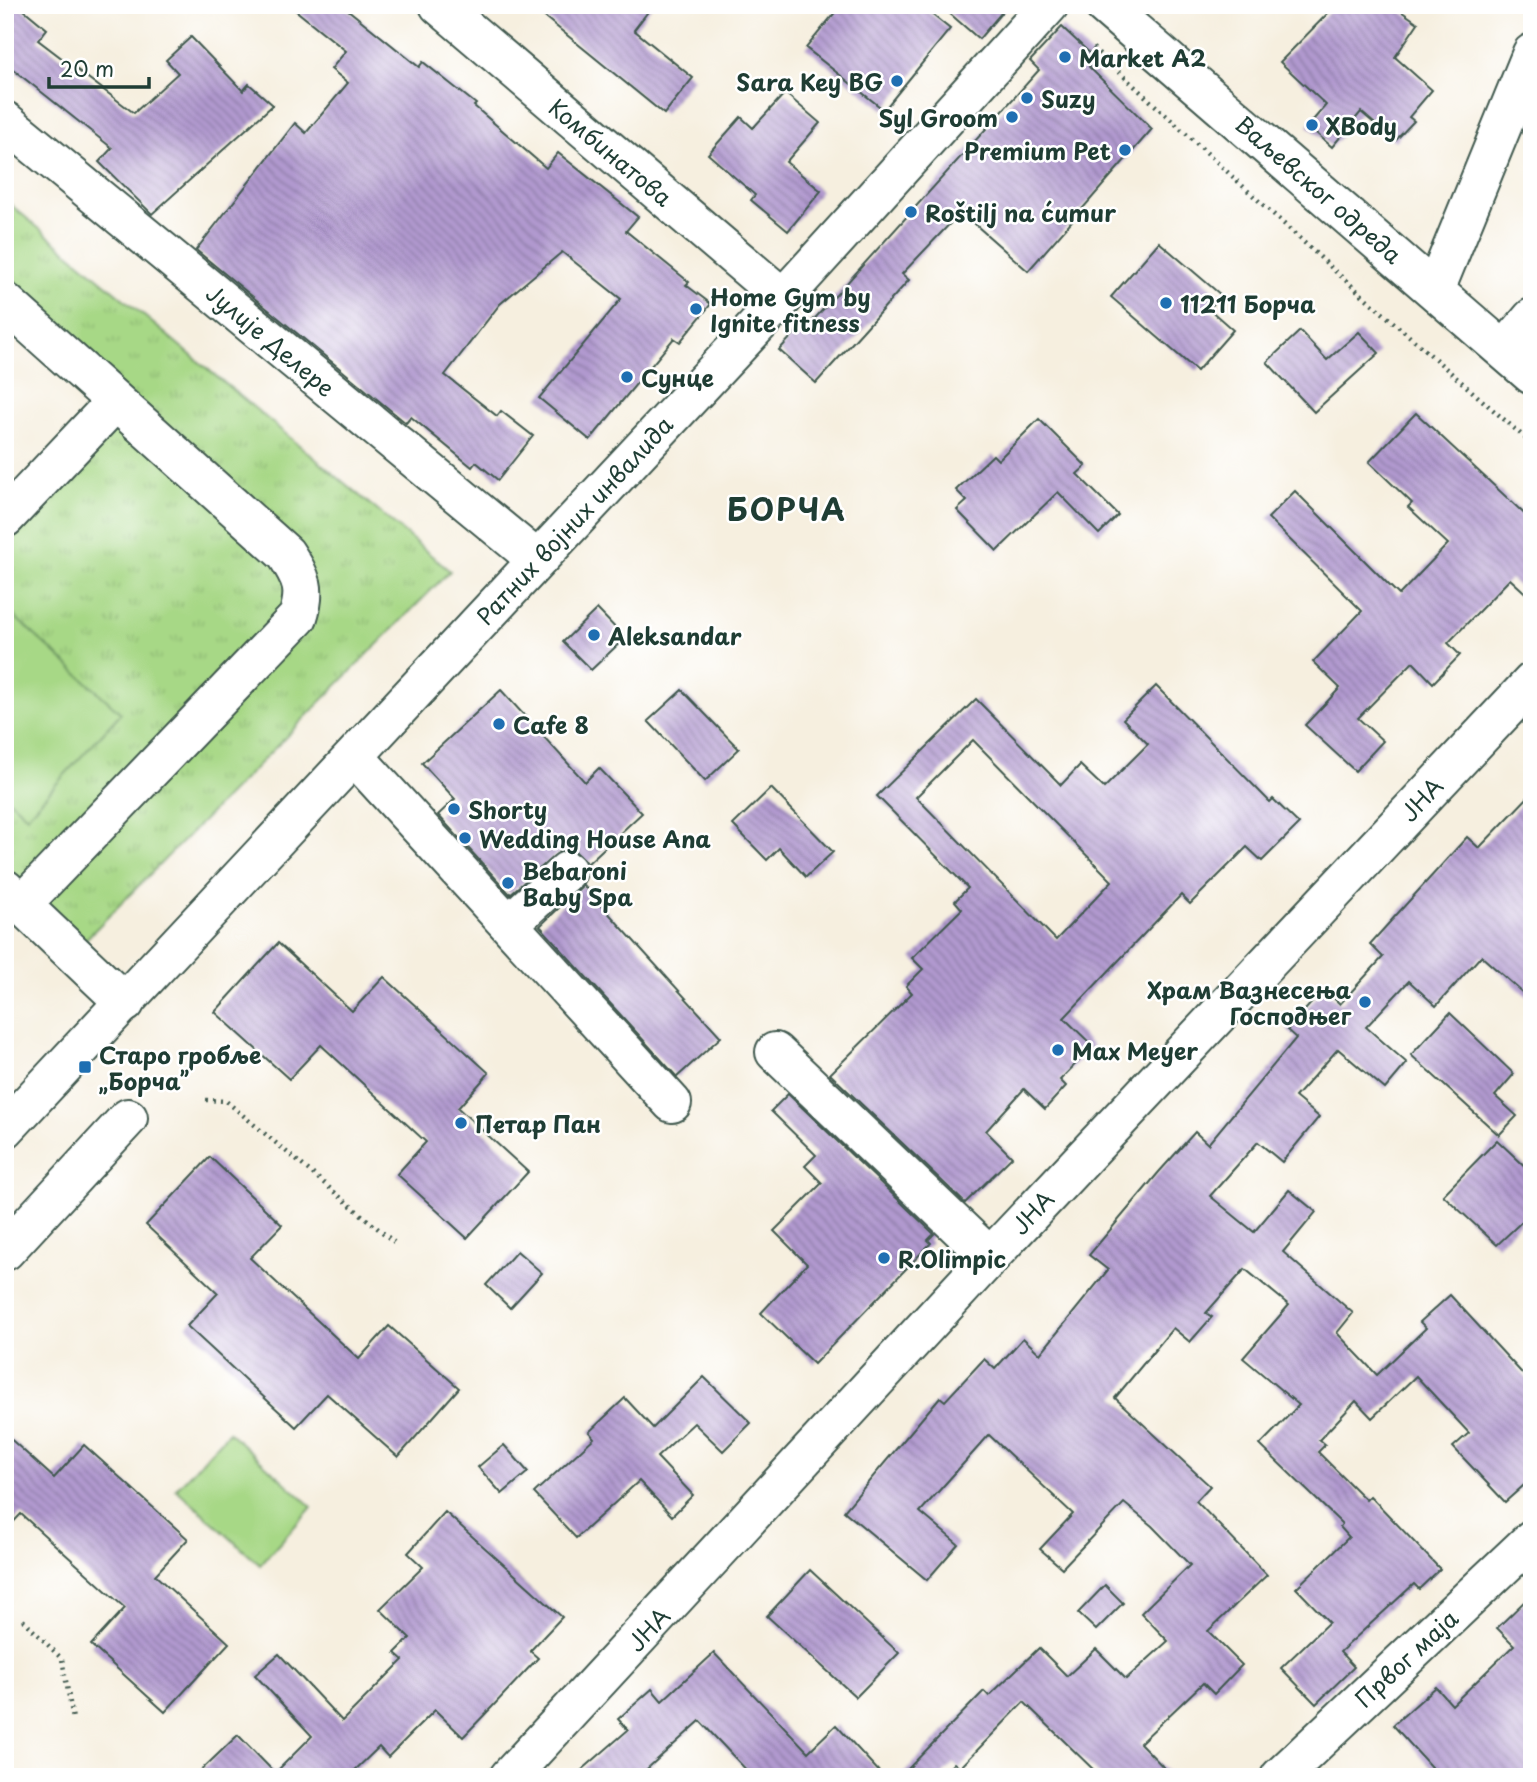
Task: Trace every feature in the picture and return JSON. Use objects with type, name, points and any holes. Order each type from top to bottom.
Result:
[{"type":"street","name":"Комбинатова","points":[[439,5],[783,298]]},
{"type":"street","name":"Ратних војних инвалида","points":[[5,1129],[783,298],[1049,5]]},
{"type":"street","name":"Ваљевског одреда","points":[[1104,5],[1518,362]]},
{"type":"street","points":[[1434,289],[1532,53]]},
{"type":"street","name":"Јулије Делере","points":[[5,121],[537,559]]},
{"type":"street","points":[[5,302],[286,554],[297,571],[305,595],[298,618],[14,897],[125,1003]]},
{"type":"street","points":[[1518,362],[1532,317]]},
{"type":"street","points":[[5,518],[115,402]]},
{"type":"street","name":"ЈНА","points":[[509,1777],[990,1257],[1532,682]]},
{"type":"street","points":[[355,757],[672,1103]]},
{"type":"street","points":[[509,924],[567,871]]},
{"type":"street","points":[[775,1052],[990,1257]]},
{"type":"street","points":[[5,1251],[128,1118]]},
{"type":"street","name":"Првог маја","points":[[1280,1777],[1532,1539]]},
{"type":"path","points":[[1089,44],[1335,271],[1532,444]]},
{"type":"path","points":[[206,1100],[226,1101],[394,1242]]},
{"type":"path","points":[[23,1620],[62,1659],[73,1719]]},
{"type":"green space","points":[[5,200],[450,571],[78,947],[5,875],[5,518],[115,402],[5,302]]},
{"type":"green space","points":[[5,608],[121,713],[27,816],[5,796]]},
{"type":"green space","points":[[229,1432],[312,1507],[260,1565],[176,1489]]},
{"type":"building","points":[[5,5],[18,5],[47,29],[38,40],[134,113],[178,73],[166,60],[191,37],[243,91],[249,84],[273,105],[152,214],[99,162],[112,148],[5,63]]},
{"type":"building","points":[[289,5],[342,5],[419,67],[423,62],[476,104],[474,106],[546,168],[558,153],[638,217],[626,231],[689,282],[686,285],[711,304],[680,342],[674,338],[590,440],[539,398],[621,299],[562,252],[500,304],[445,375],[497,416],[501,411],[533,436],[498,480],[476,462],[472,467],[411,417],[406,423],[196,250],[295,123],[306,133],[348,83],[331,69],[346,51]]},
{"type":"building","points":[[530,5],[653,5],[634,30],[693,78],[664,114]]},
{"type":"building","points":[[841,5],[920,5],[950,29],[884,110],[806,48]]},
{"type":"building","points":[[940,5],[1008,5],[979,39]]},
{"type":"building","points":[[1336,5],[1392,5],[1418,23],[1395,57],[1432,90],[1409,117],[1414,121],[1395,141],[1361,112],[1332,147],[1308,126],[1326,105],[1280,62]]},
{"type":"building","points":[[1062,27],[1096,59],[1089,67],[1152,129],[1028,271],[961,212],[902,274],[909,280],[816,383],[779,350],[806,321],[809,325],[1039,70],[1030,61]]},
{"type":"building","points":[[785,93],[820,123],[786,162],[821,191],[788,231],[751,200],[755,195],[708,154],[741,117],[753,128]]},
{"type":"building","name":"11211 Борча","points":[[1159,242],[1221,295],[1209,309],[1233,330],[1197,371],[1111,297]]},
{"type":"building","points":[[1300,331],[1327,360],[1359,332],[1379,353],[1314,412],[1267,362]]},
{"type":"building","points":[[1416,413],[1532,521],[1532,599],[1510,579],[1448,643],[1460,655],[1433,683],[1413,662],[1358,718],[1383,741],[1355,771],[1305,725],[1340,688],[1313,662],[1362,611],[1268,518],[1295,491],[1399,595],[1448,544],[1408,507],[1412,503],[1369,462]]},
{"type":"building","points":[[1039,419],[1086,466],[1077,474],[1118,515],[1099,534],[1058,492],[997,551],[957,510],[967,501],[956,490],[993,455],[998,460]]},
{"type":"building","points":[[597,609],[625,638],[591,670],[563,642]]},
{"type":"building","points":[[1156,686],[1270,802],[1273,799],[1299,824],[1262,861],[1247,847],[1190,904],[1181,895],[1064,1018],[1093,1046],[1060,1080],[1066,1086],[1045,1109],[1024,1089],[986,1131],[1012,1157],[965,1203],[830,1074],[912,993],[906,986],[923,969],[912,958],[962,909],[955,901],[968,888],[877,796],[976,699],[1061,785],[1080,765],[1104,788],[1148,744],[1123,719]],"holes":[[[973,740],[1112,881],[1056,940],[916,797]]]},
{"type":"building","points":[[501,690],[585,782],[599,768],[642,813],[587,864],[574,850],[562,850],[510,894],[438,815],[455,799],[422,763]]},
{"type":"building","points":[[682,690],[739,749],[705,781],[648,721]]},
{"type":"building","points":[[771,788],[833,852],[806,877],[779,848],[767,860],[733,825]]},
{"type":"building","points":[[1532,793],[1532,1001],[1481,956],[1436,1006],[1409,981],[1366,1027],[1407,1063],[1385,1089],[1338,1049],[1295,1097],[1319,1117],[1282,1162],[1258,1142],[1210,1196],[1254,1232],[1289,1190],[1316,1212],[1283,1252],[1353,1313],[1337,1333],[1377,1375],[1426,1328],[1420,1322],[1450,1295],[1532,1384],[1532,1478],[1505,1502],[1453,1447],[1469,1433],[1416,1376],[1372,1418],[1356,1401],[1319,1440],[1325,1445],[1318,1452],[1366,1500],[1370,1496],[1440,1569],[1419,1589],[1414,1584],[1340,1652],[1354,1667],[1316,1704],[1281,1668],[1329,1622],[1296,1588],[1349,1537],[1340,1527],[1342,1524],[1260,1445],[1299,1405],[1243,1358],[1289,1305],[1245,1269],[1206,1313],[1212,1317],[1190,1342],[1173,1328],[1115,1398],[1210,1486],[1196,1501],[1267,1575],[1208,1631],[1242,1665],[1214,1694],[1203,1683],[1140,1743],[1173,1777],[1101,1777],[1024,1702],[960,1768],[954,1763],[940,1777],[900,1777],[984,1691],[989,1696],[1039,1648],[1067,1676],[1096,1649],[1126,1679],[1168,1641],[1141,1613],[1190,1565],[1152,1526],[1124,1503],[1062,1568],[1040,1549],[1073,1514],[989,1435],[920,1512],[958,1544],[927,1580],[844,1511],[940,1397],[945,1401],[984,1359],[995,1369],[1023,1338],[1040,1354],[1108,1270],[1089,1255],[1159,1172],[1195,1132],[1208,1144],[1296,1038],[1287,1030],[1324,989],[1340,1004],[1383,957],[1370,944],[1467,837],[1479,848]]},
{"type":"building","points":[[583,885],[721,1037],[677,1077],[540,926]]},
{"type":"building","points":[[278,943],[352,1011],[384,977],[489,1073],[458,1108],[528,1172],[467,1238],[397,1174],[426,1142],[321,1045],[289,1079],[215,1012]]},
{"type":"building","points":[[1450,1013],[1514,1074],[1495,1096],[1517,1116],[1499,1135],[1411,1055]]},
{"type":"building","points":[[788,1094],[934,1234],[928,1240],[931,1243],[814,1364],[761,1313],[807,1264],[774,1231],[822,1183],[805,1166],[816,1155],[771,1111]]},
{"type":"building","points":[[1497,1140],[1532,1173],[1532,1212],[1497,1245],[1443,1195]]},
{"type":"building","points":[[210,1157],[282,1225],[250,1258],[359,1359],[389,1326],[459,1388],[398,1457],[327,1394],[296,1427],[187,1326],[218,1293],[146,1225]]},
{"type":"building","points":[[517,1251],[542,1273],[510,1308],[486,1285]]},
{"type":"building","points":[[704,1377],[751,1423],[723,1451],[694,1423],[657,1457],[693,1495],[672,1516],[639,1481],[576,1538],[534,1493],[594,1438],[589,1432],[625,1398],[653,1428]]},
{"type":"building","points":[[5,1434],[54,1478],[84,1445],[188,1539],[155,1575],[229,1643],[165,1712],[91,1645],[125,1608],[21,1514],[5,1531]]},
{"type":"building","points":[[504,1445],[528,1472],[502,1494],[478,1467]]},
{"type":"building","points":[[445,1512],[562,1617],[530,1651],[538,1658],[492,1707],[463,1737],[435,1710],[388,1757],[379,1747],[348,1777],[194,1777],[238,1735],[275,1773],[312,1736],[255,1675],[279,1654],[342,1721],[403,1660],[395,1653],[410,1638],[380,1609],[423,1567],[408,1553]]},
{"type":"building","points":[[810,1570],[899,1653],[856,1697],[767,1616]]},
{"type":"building","points":[[1105,1585],[1123,1603],[1096,1630],[1078,1613]]},
{"type":"building","points":[[1532,1594],[1532,1777],[1440,1777],[1393,1725],[1436,1687],[1452,1705],[1514,1645],[1497,1628]]},
{"type":"building","points":[[714,1653],[808,1752],[836,1725],[884,1777],[753,1777],[700,1721],[638,1777],[574,1777],[628,1730],[618,1719],[652,1689],[662,1701]]},
{"type":"place","name":"Market A2","points":[[1065,57]]},
{"type":"place","name":"Sara Key BG","points":[[897,81]]},
{"type":"place","name":"Suzy","points":[[1027,98]]},
{"type":"place","name":"Syl Groom","points":[[1012,117]]},
{"type":"place","name":"XBody","points":[[1312,125]]},
{"type":"place","name":"Premium Pet","points":[[1125,150]]},
{"type":"place","name":"Roštilj na ćumur","points":[[911,212]]},
{"type":"place","name":"11211 Борча","points":[[1166,303]]},
{"type":"place","name":"Home Gym by Ignite fitness","points":[[696,309]]},
{"type":"place","name":"Сунце","points":[[627,377]]},
{"type":"place","name":"Aleksandar","points":[[594,635]]},
{"type":"place","name":"Cafe 8","points":[[499,724]]},
{"type":"place","name":"Shorty","points":[[454,809]]},
{"type":"place","name":"Wedding House Ana","points":[[465,838]]},
{"type":"place","name":"Bebaroni Baby Spa","points":[[508,883]]},
{"type":"place","name":"Храм Вазнесења Господњег","points":[[1365,1002]]},
{"type":"place","name":"Max Meyer","points":[[1058,1050]]},
{"type":"place","name":"Старо гробље „Борча”","points":[[85,1067]]},
{"type":"place","name":"Петар Пан","points":[[461,1123]]},
{"type":"place","name":"R.Olimpic","points":[[884,1258]]},
{"type":"district","name":"БОРЧА","points":[[787,508]]}]
